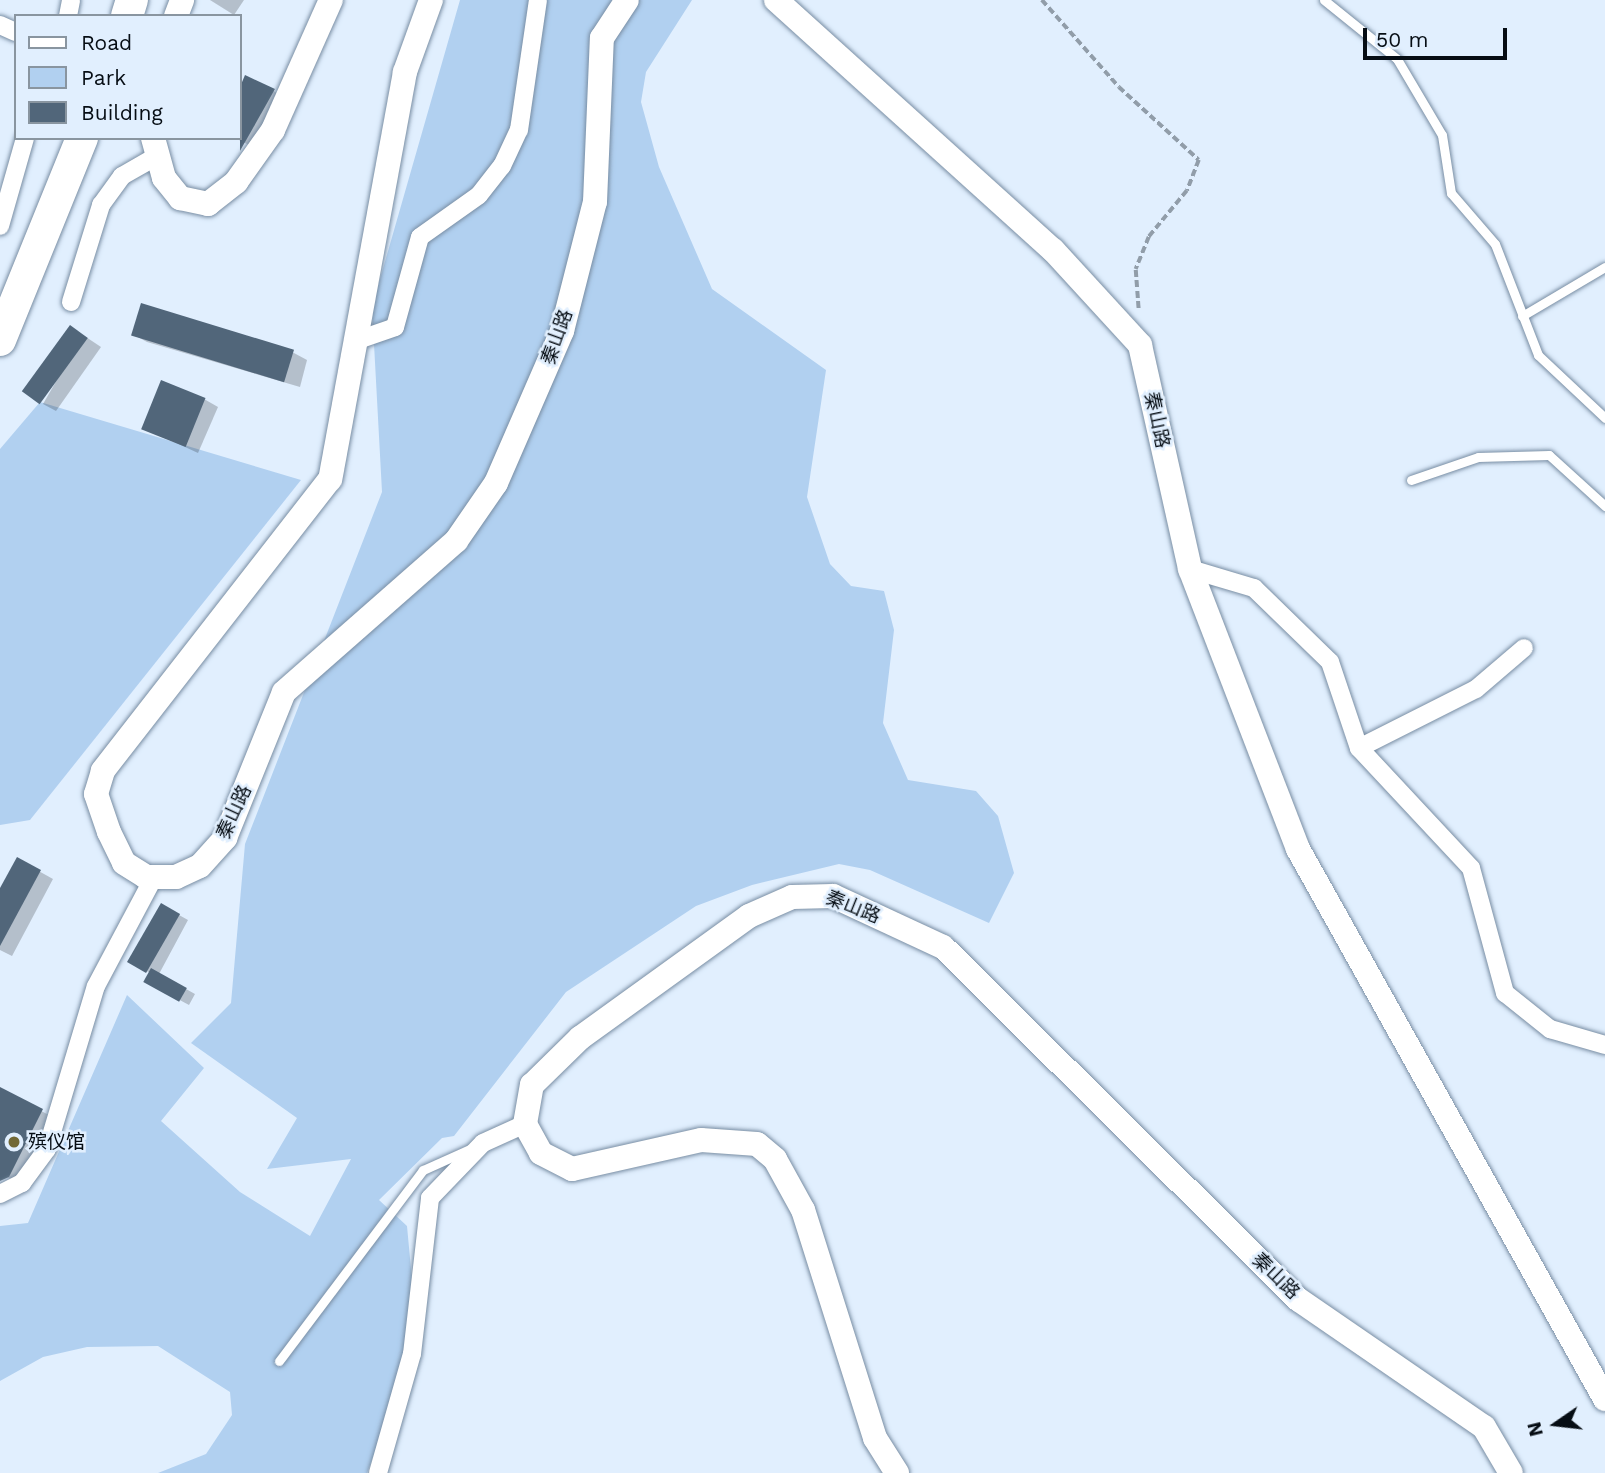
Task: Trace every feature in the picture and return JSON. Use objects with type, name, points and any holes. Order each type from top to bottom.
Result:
[{"type":"highway","points":[[0,300],[63,140]]},
{"type":"highway","points":[[0,340],[81,140]]},
{"type":"main road","points":[[155,147],[180,198],[208,204],[236,182],[273,131],[331,0]]},
{"type":"main road","points":[[154,877],[124,863],[96,794],[103,771],[330,479],[358,340],[371,240],[405,72],[431,0]]},
{"type":"main road","name":"秦山路","points":[[154,877],[176,877],[200,866],[225,838],[285,692],[456,541],[496,483],[562,331],[595,202],[602,38],[626,0]]},
{"type":"main road","name":"秦山路","points":[[776,0],[1053,250],[1140,345],[1190,569],[1298,849],[1605,1399]]},
{"type":"main road","name":"秦山路","points":[[525,1124],[532,1085],[580,1038],[749,916],[792,897],[833,896],[943,947],[1299,1300],[1484,1427],[1511,1473]]},
{"type":"main road","points":[[525,1124],[541,1153],[572,1169],[701,1140],[757,1144],[775,1159],[803,1210],[875,1438],[897,1473]]},
{"type":"street","points":[[358,340],[395,327],[420,237],[479,195],[502,166],[519,130],[538,0]]},
{"type":"street","points":[[0,226],[23,140]]},
{"type":"street","points":[[71,302],[102,205],[122,176],[155,147]]},
{"type":"street","points":[[1190,569],[1254,588],[1330,662],[1359,748],[1471,868],[1505,993],[1550,1029],[1605,1045]]},
{"type":"street","points":[[1359,748],[1476,689],[1524,648]]},
{"type":"street","points":[[0,1194],[22,1183],[47,1149],[96,986],[154,877]]},
{"type":"street","points":[[378,1473],[412,1354],[430,1198],[483,1143],[525,1124]]},
{"type":"lane","points":[[1324,0],[1397,59],[1442,135],[1451,193],[1495,244],[1538,355],[1605,418]]},
{"type":"lane","points":[[1522,316],[1605,267]]},
{"type":"lane","points":[[1411,480],[1478,457],[1549,454],[1605,506]]},
{"type":"lane","points":[[279,1361],[423,1170],[483,1143]]},
{"type":"path","points":[[1042,0],[1119,87],[1199,160],[1187,191],[1149,237],[1136,270],[1140,345]]},
{"type":"green space","points":[[460,0],[692,0],[646,72],[641,102],[659,167],[712,289],[826,370],[807,497],[830,564],[851,586],[884,591],[894,630],[883,723],[908,780],[976,791],[998,816],[1014,873],[989,923],[870,870],[839,864],[752,885],[696,906],[566,992],[454,1136],[442,1138],[379,1200],[407,1226],[415,1312],[410,1356],[367,1473],[158,1473],[206,1454],[232,1415],[230,1392],[158,1346],[87,1347],[43,1357],[0,1381],[0,1226],[28,1223],[127,995],[204,1068],[161,1121],[240,1192],[310,1236],[351,1159],[267,1169],[297,1118],[191,1043],[231,1003],[245,844],[382,492],[372,307]]},
{"type":"green space","points":[[40,402],[301,480],[30,820],[0,825],[0,449]]},
{"type":"building","points":[[245,75],[275,89],[240,151],[242,140],[242,82]]},
{"type":"building","points":[[141,303],[294,350],[284,382],[131,336]]},
{"type":"building","points":[[70,325],[88,338],[40,404],[22,391]]},
{"type":"building","points":[[161,380],[206,398],[186,447],[141,429]]},
{"type":"building","points":[[17,857],[41,870],[0,946],[0,888]]},
{"type":"building","points":[[161,903],[180,914],[146,973],[127,962]]},
{"type":"building","points":[[151,968],[187,988],[179,1002],[143,982]]},
{"type":"building","name":"殡仪馆","points":[[0,1087],[43,1109],[9,1177],[0,1181]]},
{"type":"place","name":"殡仪馆","points":[[14,1142]]}]
